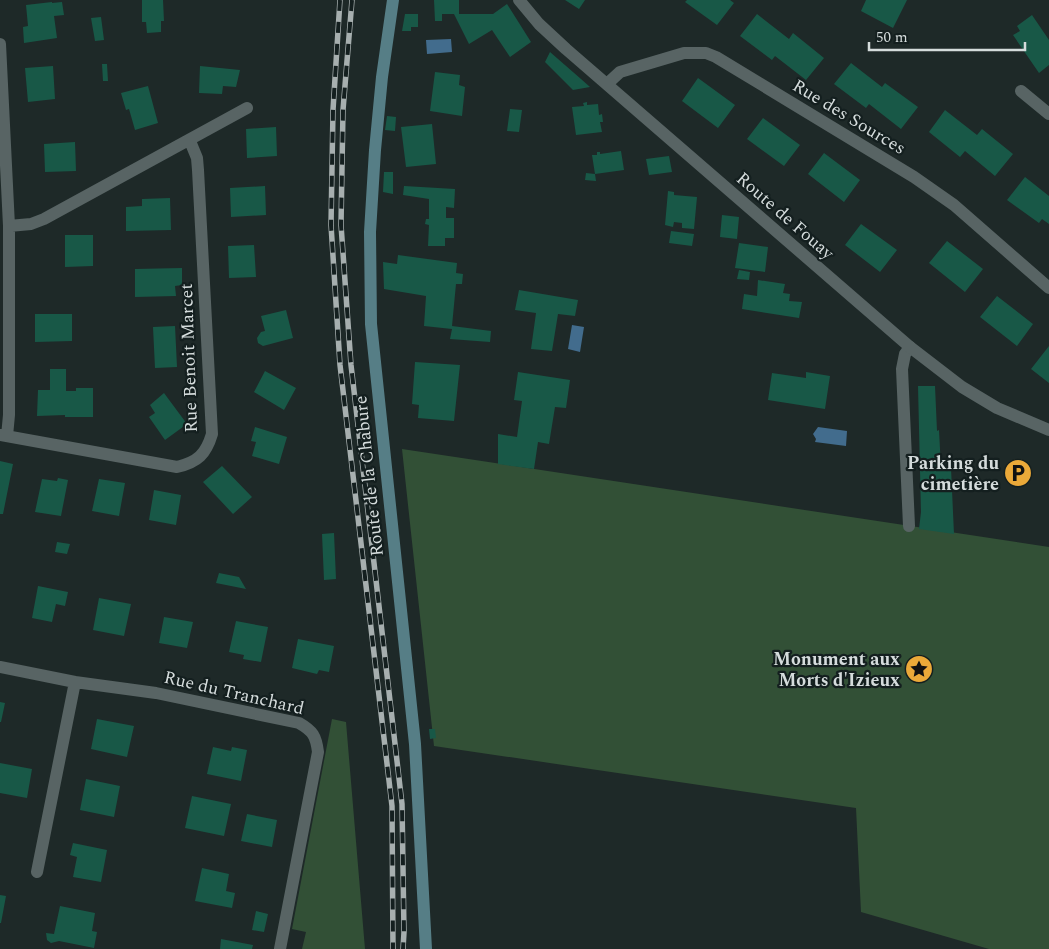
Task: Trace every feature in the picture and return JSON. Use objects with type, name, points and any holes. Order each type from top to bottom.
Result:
[{"type":"main road","name":"Route de la Chabure","points":[[393,0],[382,77],[375,150],[370,232],[371,324],[415,744],[426,949]]},
{"type":"street","name":"Route de Fouay","points":[[519,0],[539,24],[910,347],[976,396],[997,408],[1049,430]]},
{"type":"street","points":[[0,44],[2,116],[9,226],[9,415],[4,436]]},
{"type":"street","name":"Rue des Sources","points":[[607,84],[620,72],[684,53],[706,53],[716,57],[914,177],[954,205],[1049,288]]},
{"type":"street","points":[[1021,92],[1049,114]]},
{"type":"street","points":[[9,226],[31,224],[44,219],[190,141],[247,108]]},
{"type":"street","name":"Rue Benoit Marcet","points":[[4,436],[177,467],[190,464],[208,446],[212,434],[199,180],[197,158],[190,141]]},
{"type":"street","points":[[909,526],[902,369],[905,354],[910,347]]},
{"type":"street","name":"Rue du Tranchard","points":[[0,667],[75,682],[166,695],[299,723],[311,730],[317,740],[318,752],[280,949]]},
{"type":"street","points":[[37,872],[75,682]]},
{"type":"green space","points":[[402,449],[1049,547],[1049,949],[989,949],[861,912],[856,808],[434,746]]},
{"type":"green space","points":[[332,719],[346,722],[365,949],[302,949],[306,932],[292,929]]},
{"type":"water","points":[[451,39],[452,52],[427,54],[426,40]]},
{"type":"water","points":[[572,325],[584,327],[580,352],[568,349]]},
{"type":"water","points":[[818,427],[847,431],[846,446],[815,442],[816,439],[813,434]]},
{"type":"building","points":[[142,0],[163,0],[164,21],[161,21],[161,32],[147,33],[146,22],[142,22]]},
{"type":"building","points":[[434,0],[459,0],[459,14],[493,14],[507,4],[531,42],[510,57],[492,30],[469,44],[454,14],[442,14],[442,21],[435,21]]},
{"type":"building","points":[[565,0],[585,0],[579,9]]},
{"type":"building","points":[[687,0],[730,0],[734,3],[717,25],[685,2]]},
{"type":"building","points":[[866,0],[907,0],[893,28],[861,11]]},
{"type":"building","points":[[62,2],[64,15],[54,16],[57,38],[24,43],[23,27],[28,26],[26,5]]},
{"type":"building","points":[[405,14],[418,14],[418,27],[411,27],[411,31],[402,31]]},
{"type":"building","points":[[757,14],[789,39],[793,33],[824,58],[806,80],[775,56],[772,60],[740,36]]},
{"type":"building","points":[[1032,15],[1049,40],[1049,65],[1039,73],[1013,35],[1020,31],[1017,26]]},
{"type":"building","points":[[101,17],[104,40],[95,41],[91,18]]},
{"type":"building","points":[[550,52],[590,87],[573,90],[545,62]]},
{"type":"building","points":[[851,63],[882,87],[885,83],[918,107],[901,129],[869,104],[866,108],[834,84]]},
{"type":"building","points":[[102,64],[107,64],[108,81],[103,81]]},
{"type":"building","points":[[53,66],[55,99],[28,102],[25,68]]},
{"type":"building","points":[[200,66],[240,70],[236,87],[223,86],[222,94],[199,93]]},
{"type":"building","points":[[435,72],[460,75],[459,85],[465,87],[462,116],[430,111]]},
{"type":"building","points":[[698,78],[735,105],[718,128],[682,101]]},
{"type":"building","points":[[148,86],[158,123],[135,130],[129,109],[126,110],[121,93]]},
{"type":"building","points":[[587,102],[587,105],[598,104],[599,115],[602,114],[603,122],[600,122],[602,132],[576,135],[572,107],[584,106],[583,103]]},
{"type":"building","points":[[510,109],[522,110],[519,132],[507,131]]},
{"type":"building","points":[[945,110],[977,135],[982,129],[1013,154],[995,176],[965,151],[960,157],[929,132]]},
{"type":"building","points":[[387,116],[396,117],[395,131],[385,130]]},
{"type":"building","points":[[763,118],[800,145],[784,166],[747,139]]},
{"type":"building","points":[[432,124],[436,164],[406,167],[401,127]]},
{"type":"building","points":[[276,127],[277,156],[247,158],[246,129]]},
{"type":"building","points":[[75,142],[76,171],[45,172],[44,144]]},
{"type":"building","points":[[621,151],[624,170],[595,174],[592,155],[597,155],[597,152],[600,152],[600,154]]},
{"type":"building","points":[[824,153],[860,180],[844,202],[808,174]]},
{"type":"building","points":[[669,156],[672,172],[649,175],[646,159]]},
{"type":"building","points":[[384,172],[393,172],[393,194],[383,192]]},
{"type":"building","points":[[586,173],[595,174],[596,181],[585,180]]},
{"type":"building","points":[[1025,177],[1049,196],[1049,224],[1042,219],[1039,223],[1007,200]]},
{"type":"building","points":[[265,186],[266,215],[231,217],[230,188]]},
{"type":"building","points":[[404,186],[455,189],[454,208],[446,207],[446,218],[454,218],[454,238],[445,238],[445,246],[428,246],[429,225],[425,224],[426,219],[429,219],[429,199],[403,195]]},
{"type":"building","points":[[668,191],[674,192],[674,195],[697,197],[694,229],[682,228],[682,223],[674,222],[673,227],[665,225]]},
{"type":"building","points":[[170,198],[171,230],[126,231],[126,207],[142,206],[142,199]]},
{"type":"building","points":[[722,215],[739,217],[737,239],[720,237]]},
{"type":"building","points":[[861,224],[897,250],[880,272],[845,245]]},
{"type":"building","points":[[671,231],[694,234],[692,246],[669,243]]},
{"type":"building","points":[[65,235],[93,235],[93,266],[65,267]]},
{"type":"building","points":[[947,241],[983,269],[965,292],[929,263]]},
{"type":"building","points":[[739,243],[768,247],[765,272],[735,268]]},
{"type":"building","points":[[254,245],[256,277],[229,278],[228,246]]},
{"type":"building","points":[[398,255],[457,263],[456,273],[463,274],[462,284],[456,284],[452,326],[491,331],[490,342],[450,339],[452,329],[424,326],[426,296],[384,289],[383,262],[397,264]]},
{"type":"building","points":[[182,268],[182,285],[175,286],[176,296],[135,297],[135,269]]},
{"type":"building","points":[[739,270],[750,272],[749,280],[737,279]]},
{"type":"building","points":[[758,280],[785,284],[783,293],[790,294],[789,301],[802,302],[799,318],[742,309],[744,294],[757,296]]},
{"type":"building","points":[[519,290],[578,300],[575,316],[558,314],[552,351],[531,349],[536,313],[515,310]]},
{"type":"building","points":[[997,296],[1033,324],[1017,346],[980,317]]},
{"type":"building","points":[[286,310],[293,338],[263,346],[258,343],[257,338],[261,332],[265,331],[261,316]]},
{"type":"building","points":[[35,314],[72,314],[72,341],[35,342]]},
{"type":"building","points":[[175,326],[177,367],[155,368],[153,327]]},
{"type":"building","points":[[1049,346],[1049,383],[1031,369]]},
{"type":"building","points":[[415,362],[460,365],[454,421],[418,418],[419,405],[412,404]]},
{"type":"building","points":[[50,369],[66,369],[66,391],[76,391],[76,388],[93,388],[93,417],[37,416],[38,390],[50,390]]},
{"type":"building","points":[[265,371],[296,388],[284,410],[254,392]]},
{"type":"building","points":[[518,372],[570,380],[566,408],[555,407],[549,444],[538,442],[534,469],[498,464],[498,434],[517,437],[522,401],[514,400]]},
{"type":"building","points":[[806,372],[830,376],[825,409],[768,400],[772,373],[806,378]]},
{"type":"building","points":[[918,386],[935,386],[941,468],[951,468],[954,534],[919,529],[921,512]]},
{"type":"building","points":[[164,393],[187,424],[165,440],[149,417],[155,413],[150,405]]},
{"type":"building","points":[[255,427],[287,437],[279,464],[252,456],[256,442],[251,441]]},
{"type":"building","points":[[0,461],[13,464],[3,514],[0,514]]},
{"type":"building","points":[[222,466],[252,497],[233,514],[203,482]]},
{"type":"building","points":[[58,478],[68,480],[61,516],[35,512],[42,479],[57,481]]},
{"type":"building","points":[[99,479],[125,483],[119,516],[92,511]]},
{"type":"building","points":[[154,490],[181,495],[176,525],[149,520]]},
{"type":"building","points":[[334,533],[336,579],[324,580],[322,534]]},
{"type":"building","points":[[57,542],[70,544],[67,554],[55,552]]},
{"type":"building","points":[[219,573],[239,577],[246,589],[216,583]]},
{"type":"building","points":[[38,586],[68,592],[65,606],[56,604],[52,622],[32,618]]},
{"type":"building","points":[[99,598],[131,604],[124,636],[93,630]]},
{"type":"building","points":[[164,617],[193,622],[187,648],[159,643]]},
{"type":"building","points":[[236,621],[268,627],[261,662],[243,659],[244,655],[229,652]]},
{"type":"building","points":[[298,639],[334,646],[329,672],[319,670],[317,674],[292,668]]},
{"type":"building","points":[[0,702],[5,703],[1,722],[0,722]]},
{"type":"building","points":[[97,719],[134,726],[127,757],[91,749]]},
{"type":"building","points":[[429,729],[435,729],[436,738],[430,739]]},
{"type":"building","points":[[213,747],[231,751],[232,747],[247,750],[241,781],[207,774]]},
{"type":"building","points":[[0,763],[32,769],[27,798],[0,793]]},
{"type":"building","points":[[86,779],[120,786],[114,817],[80,810]]},
{"type":"building","points":[[192,796],[231,804],[224,836],[185,828]]},
{"type":"building","points":[[247,814],[277,820],[272,847],[241,841]]},
{"type":"building","points":[[73,843],[107,850],[101,882],[73,877],[77,857],[70,855]]},
{"type":"building","points":[[202,868],[229,874],[226,891],[235,893],[232,908],[195,901]]},
{"type":"building","points":[[0,895],[6,896],[1,923],[0,923]]},
{"type":"building","points":[[60,906],[95,913],[92,931],[97,932],[94,948],[59,941],[51,943],[47,940],[46,933],[54,934]]},
{"type":"building","points":[[256,911],[268,914],[264,932],[252,930]]},
{"type":"building","points":[[221,939],[253,945],[252,949],[220,949]]},
{"type":"railway","points":[[340,0],[333,110],[331,225],[340,365],[392,806],[393,949]]},
{"type":"railway","points":[[352,0],[343,110],[341,225],[351,365],[402,804],[403,949]]},
{"type":"place","name":"Parking du cimetière","points":[[1018,473]]},
{"type":"place","name":"Monument aux Morts d'Izieux","points":[[919,669]]}]
